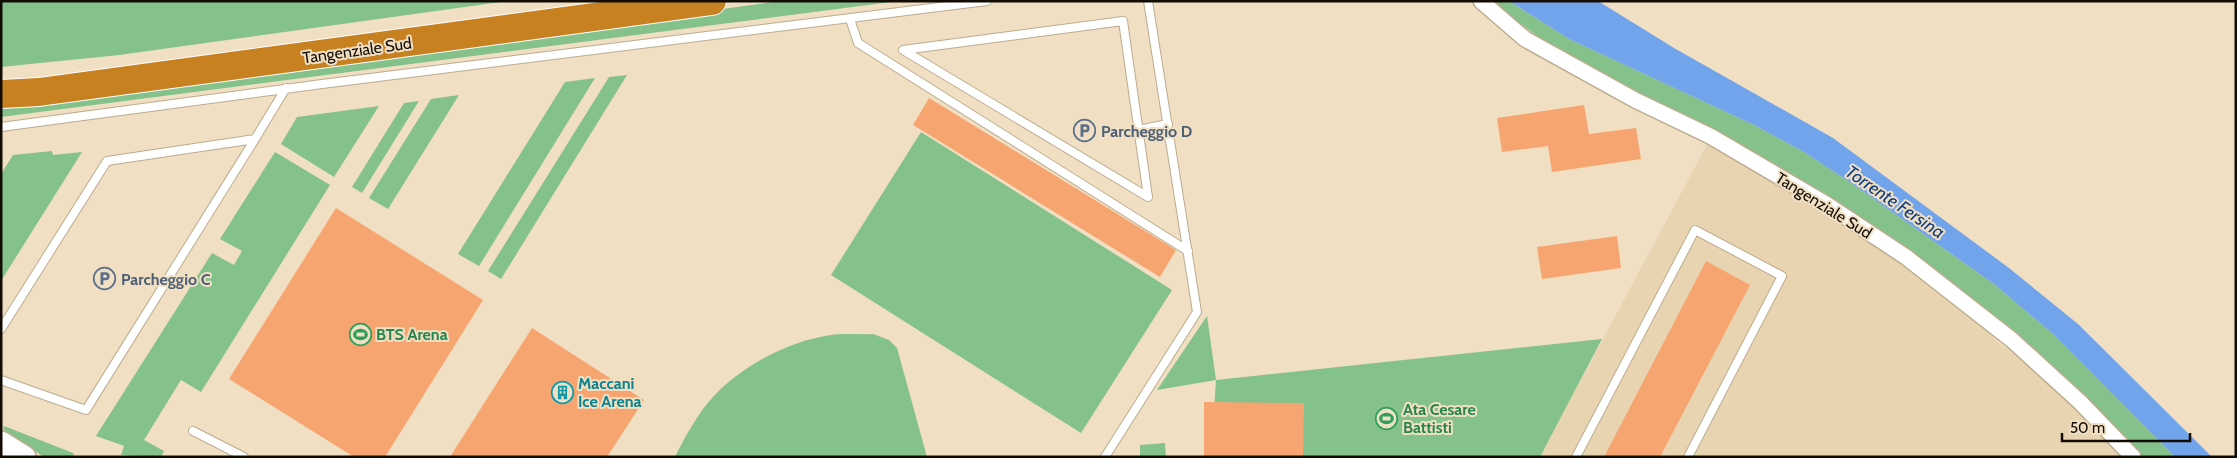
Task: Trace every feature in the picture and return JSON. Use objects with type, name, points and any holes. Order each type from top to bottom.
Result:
[{"type":"highway","name":"Tangenziale Sud","points":[[1,77],[52,72],[575,1]]},
{"type":"highway","name":"Tangenziale Sud","points":[[1,94],[39,92],[315,56],[712,1]]},
{"type":"street","name":"Tangenziale Sud","points":[[1481,1],[1525,39],[1635,100],[1710,136],[1826,204],[1906,258],[2012,340],[2080,402],[2133,457]]},
{"type":"street","points":[[1,442],[25,457]]},
{"type":"lane","points":[[1,126],[286,88],[987,1]]},
{"type":"lane","points":[[1105,457],[1197,312],[1148,1]]},
{"type":"lane","points":[[850,19],[858,43],[1188,251]]},
{"type":"lane","points":[[1124,21],[1138,130],[1148,197],[904,50],[1124,21]]},
{"type":"lane","points":[[1,380],[86,410],[286,88]]},
{"type":"lane","points":[[1138,130],[1168,124]]},
{"type":"lane","points":[[1,329],[106,161],[255,139]]},
{"type":"lane","points":[[1576,457],[1695,230],[1782,276],[1688,457]]},
{"type":"lane","points":[[193,431],[229,453],[244,457]]},
{"type":"shaded area","points":[[1709,141],[1823,208],[1894,255],[1992,331],[1993,338],[2064,395],[2124,457],[1540,457]]},
{"type":"green space","points":[[1,1],[508,1],[119,55],[1,67]]},
{"type":"green space","points":[[780,1],[899,1],[1,117],[1,104],[354,60]]},
{"type":"green space","points":[[1493,1],[1509,1],[1569,39],[1754,125],[1804,152],[1854,185],[1994,284],[2053,334],[2175,457],[2140,457],[2082,398],[1917,259],[1560,53]]},
{"type":"green space","points":[[627,75],[501,279],[488,271],[609,77]]},
{"type":"green space","points":[[595,78],[479,266],[458,254],[565,82]]},
{"type":"green space","points":[[459,95],[388,209],[369,198],[431,99]]},
{"type":"green space","points":[[419,101],[362,193],[352,187],[404,103]]},
{"type":"green space","points":[[379,106],[334,177],[281,144],[297,117]]},
{"type":"green space","points":[[921,132],[1172,290],[1081,433],[831,275]]},
{"type":"green space","points":[[52,151],[53,155],[82,152],[1,281],[1,174],[13,155]]},
{"type":"green space","points":[[275,152],[330,185],[201,392],[181,380],[144,440],[164,451],[161,457],[121,455],[124,446],[96,436],[212,253],[234,265],[242,251],[220,239]]},
{"type":"green space","points":[[1207,316],[1216,380],[1157,390]]},
{"type":"green space","points":[[836,334],[873,334],[889,340],[897,348],[927,457],[675,457],[683,441],[708,403],[739,374],[753,365],[783,349],[815,338]]},
{"type":"green space","name":"Ata Cesare Battisti","points":[[1602,339],[1540,457],[1211,457],[1216,380]]},
{"type":"green space","points":[[4,426],[74,455],[72,457],[44,457],[3,429]]},
{"type":"green space","points":[[1165,443],[1166,457],[1140,457],[1140,445]]},
{"type":"water","name":"Torrente Fersina","points":[[1509,1],[1598,1],[1674,48],[1833,138],[2009,268],[2078,324],[2212,457],[2175,457],[2053,334],[1994,284],[1804,152],[1754,125],[1569,39]]},
{"type":"building","points":[[929,98],[1176,250],[1160,277],[913,125]]},
{"type":"building","points":[[1584,105],[1589,134],[1636,128],[1641,159],[1552,172],[1548,146],[1502,152],[1497,118]]},
{"type":"building","name":"BTS Arena","points":[[336,208],[483,300],[385,457],[354,457],[229,379]]},
{"type":"building","points":[[1617,236],[1621,268],[1542,279],[1537,247]]},
{"type":"building","points":[[1706,261],[1750,285],[1660,457],[1604,457]]},
{"type":"building","name":"Maccani Ice Arena","points":[[532,328],[644,400],[607,457],[450,457]]},
{"type":"building","points":[[1204,402],[1304,403],[1303,457],[1204,457]]},
{"type":"place","name":"Parcheggio D","points":[[1085,131]]},
{"type":"place","name":"Parcheggio C","points":[[105,279]]},
{"type":"place","name":"BTS Arena","points":[[360,334]]},
{"type":"place","name":"Maccani Ice Arena","points":[[562,392]]},
{"type":"place","name":"Ata Cesare Battisti","points":[[1387,418]]}]
